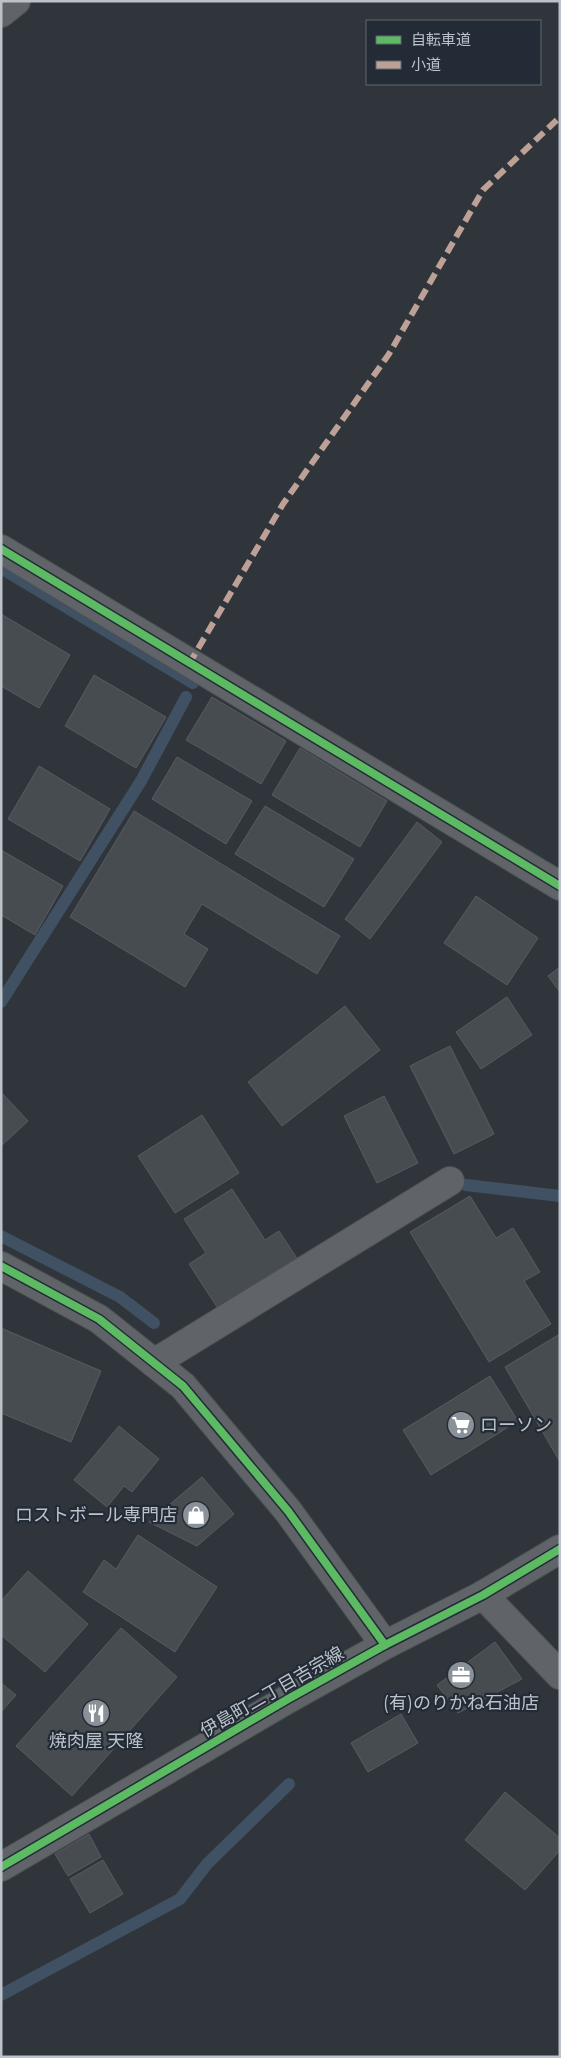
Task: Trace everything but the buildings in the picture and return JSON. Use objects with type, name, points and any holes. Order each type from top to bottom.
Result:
[{"type":"street","points":[[1,13],[16,1]]},
{"type":"street","points":[[1,549],[560,886]]},
{"type":"street","points":[[154,1363],[450,1181]]},
{"type":"street","points":[[1,1266],[99,1320],[183,1386],[288,1511],[385,1645]]},
{"type":"street","name":"伊島町二丁目吉宗線","points":[[1,1867],[282,1702],[385,1645],[483,1596],[560,1549]]},
{"type":"street","points":[[483,1596],[560,1675]]},
{"type":"waterway","points":[[1,568],[193,683]]},
{"type":"waterway","points":[[1,1002],[141,781],[186,697]]},
{"type":"waterway","points":[[466,1185],[560,1196]]},
{"type":"waterway","points":[[1,1236],[120,1297],[154,1323]]},
{"type":"waterway","points":[[1,1995],[180,1899],[207,1864],[289,1784]]},
{"type":"marked path","points":[[189,664],[283,504],[389,354],[483,190],[560,117]]},
{"type":"cycle path","points":[[1,549],[560,886]]},
{"type":"cycle path","points":[[1,1266],[99,1319],[183,1386],[288,1511],[385,1645]]},
{"type":"cycle path","points":[[1,1867],[288,1699],[385,1645],[483,1595],[560,1549]]},
{"type":"place","name":"ローソン","points":[[461,1425]]},
{"type":"place","name":"ロストボール専門店","points":[[196,1515]]},
{"type":"place","name":"(有)のりかね石油店","points":[[461,1675]]},
{"type":"place","name":"焼肉屋 天隆","points":[[96,1713]]}]
